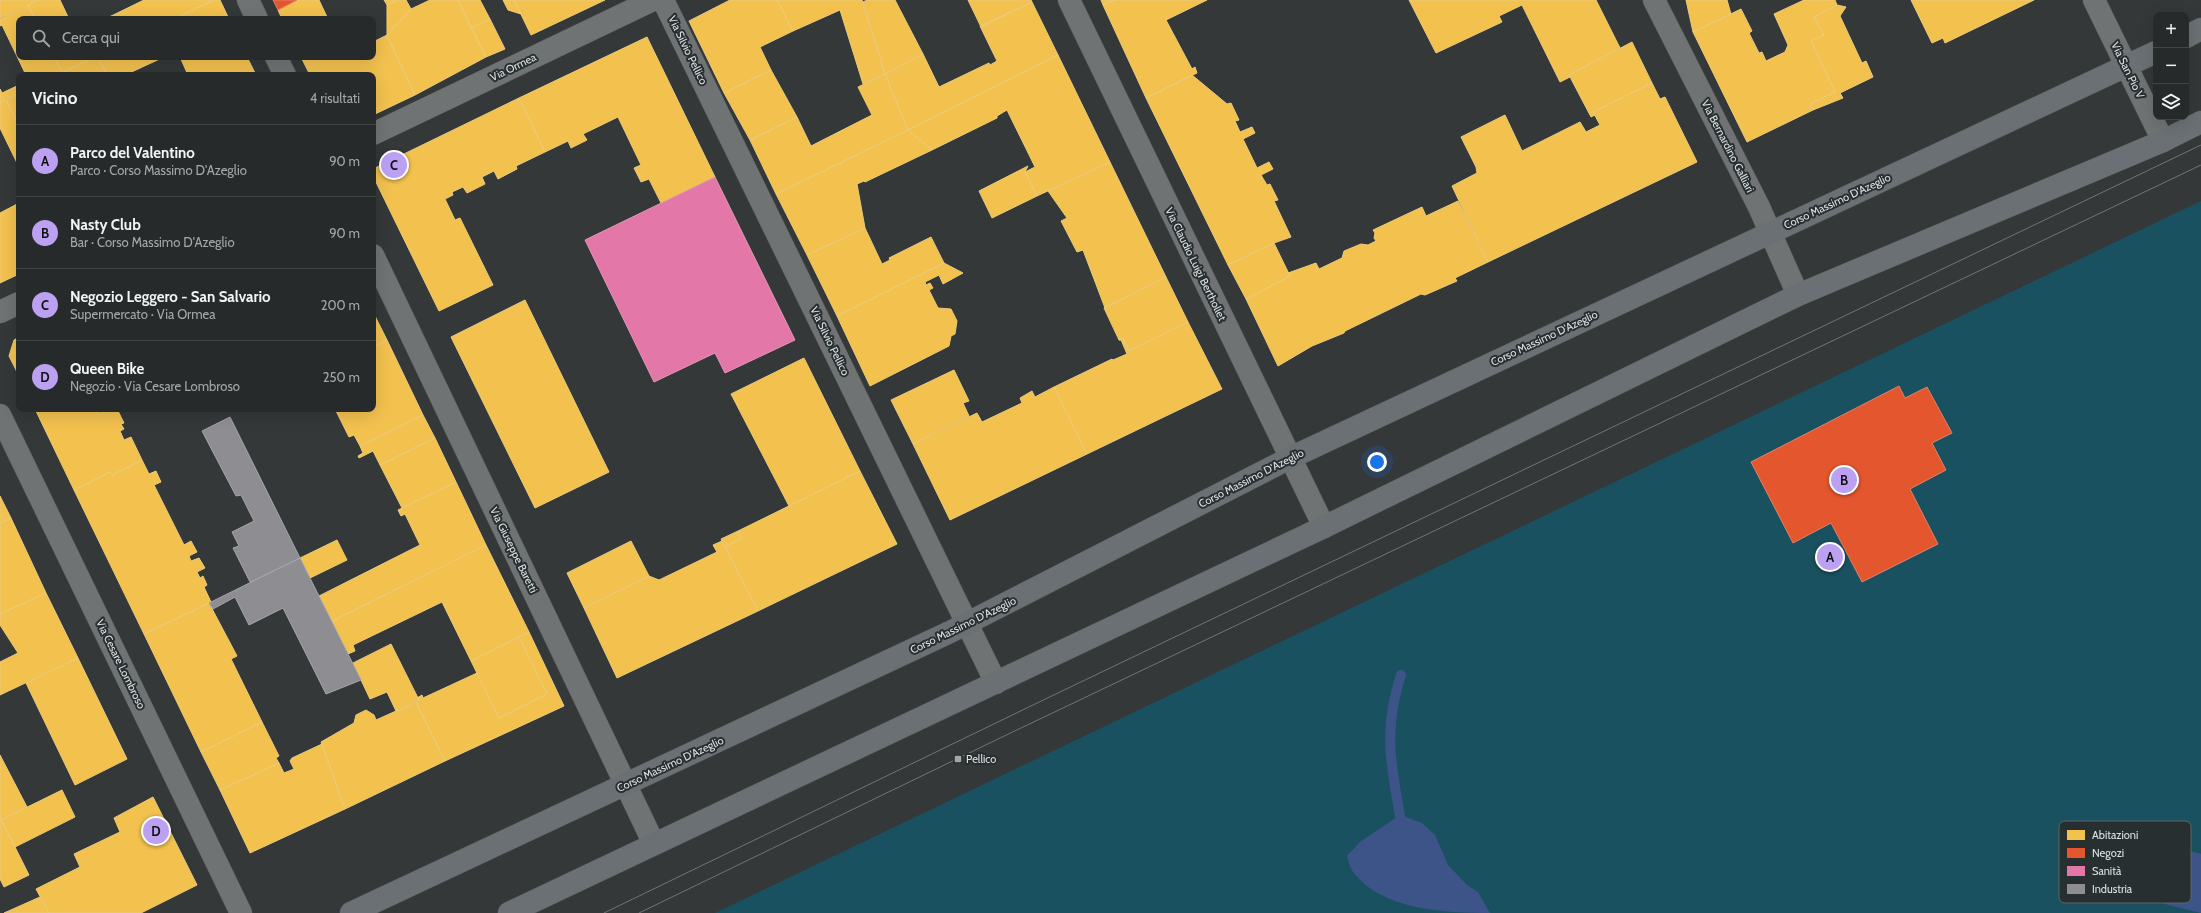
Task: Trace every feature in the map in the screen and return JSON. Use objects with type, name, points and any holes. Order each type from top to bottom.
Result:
[{"type":"main road","points":[[2189,35],[2201,29]]},
{"type":"main road","name":"Corso Massimo D'Azeglio","points":[[351,913],[626,785],[967,623],[1290,458],[2153,54]]},
{"type":"main road","points":[[509,913],[1324,527],[1798,295],[2163,141],[2201,122]]},
{"type":"street","points":[[248,0],[256,16]]},
{"type":"street","name":"Via Ormea","points":[[376,133],[653,0]]},
{"type":"street","name":"Via Silvio Pellico","points":[[663,0],[996,683]]},
{"type":"street","name":"Via Claudio Luigi Berthollet","points":[[1069,0],[1324,527]]},
{"type":"street","name":"Via Bernardino Galliari","points":[[1654,0],[1770,232],[1798,295]]},
{"type":"street","name":"Via San Pio V","points":[[2094,0],[2163,141]]},
{"type":"street","points":[[278,60],[284,72]]},
{"type":"street","name":"Via Giuseppe Baretti","points":[[376,261],[654,844]]},
{"type":"street","points":[[0,312],[16,304]]},
{"type":"street","name":"Via Cesare Lombroso","points":[[0,415],[241,913]]},
{"type":"shaded area","points":[[2201,201],[2201,913],[715,913]]},
{"type":"water","points":[[1400,815],[1422,823],[1435,835],[1448,865],[1467,885],[1478,892],[1490,913],[1435,910],[1398,902],[1381,895],[1366,885],[1354,873],[1347,856],[1360,842]]},
{"type":"water","points":[[2191,851],[2201,854],[2201,913],[2165,904],[2191,903]]},
{"type":"building: Abitazioni","points":[[0,0],[38,0],[0,18]]},
{"type":"building: Abitazioni","points":[[38,0],[60,0],[68,16],[34,16],[28,5]]},
{"type":"building: Abitazioni","points":[[144,0],[214,0],[180,16],[111,16]]},
{"type":"building: Abitazioni","points":[[214,0],[220,0],[228,16],[180,16]]},
{"type":"building: Abitazioni","points":[[297,0],[319,0],[327,16],[281,16],[278,10]]},
{"type":"building: Abitazioni","points":[[384,0],[398,0],[387,5]]},
{"type":"building: Abitazioni","points":[[398,0],[406,0],[411,9],[387,35],[387,5]]},
{"type":"building: Abitazioni","points":[[430,0],[458,0],[486,57],[415,95],[387,35],[411,9]]},
{"type":"building: Abitazioni","points":[[458,0],[480,0],[490,19],[471,28]]},
{"type":"building: Abitazioni","points":[[503,0],[514,0],[521,14],[508,10]]},
{"type":"building: Abitazioni","points":[[514,0],[605,0],[531,35]]},
{"type":"building: Abitazioni","points":[[730,0],[777,0],[793,31],[760,47],[771,70],[724,93],[689,21]]},
{"type":"building: Abitazioni","points":[[777,0],[862,0],[885,74],[863,84],[840,10],[793,31]]},
{"type":"building: Abitazioni","points":[[867,0],[895,0],[923,54],[885,74],[863,2]]},
{"type":"building: Abitazioni","points":[[968,0],[1031,0],[1032,2],[981,27]]},
{"type":"building: Abitazioni","points":[[1101,0],[1115,0],[1103,5]]},
{"type":"building: Abitazioni","points":[[1115,0],[1207,0],[1166,20],[1192,69],[1195,67],[1197,73],[1146,98],[1103,5]]},
{"type":"building: Abitazioni","points":[[1409,0],[1596,0],[1620,48],[1569,75],[1570,77],[1560,82],[1522,5],[1499,16],[1502,22],[1436,53]]},
{"type":"building: Abitazioni","points":[[1686,0],[1727,0],[1731,14],[1693,32]]},
{"type":"building: Abitazioni","points":[[1804,0],[1835,0],[1837,5],[1814,17],[1824,35],[1811,41],[1835,92],[1810,104],[1813,110],[1747,142],[1693,32],[1741,9],[1752,31],[1749,33],[1759,53],[1762,52],[1766,61],[1785,52],[1788,45],[1774,14]]},
{"type":"building: Abitazioni","points":[[1911,0],[2034,0],[1945,43],[1943,38],[1932,43]]},
{"type":"building: Abitazioni","points":[[1032,2],[1058,55],[908,130],[885,74],[923,54],[939,87],[989,63],[990,65],[997,61],[980,26]]},
{"type":"building: Abitazioni","points":[[28,5],[34,16],[16,16],[16,54],[2,25],[0,26],[0,19]]},
{"type":"building: Abitazioni","points":[[1837,5],[1846,7],[1840,16],[1862,63],[1866,61],[1873,77],[1840,93],[1843,98],[1813,110],[1810,104],[1835,92],[1811,41],[1824,35],[1814,17]]},
{"type":"building: Abitazioni","points":[[490,19],[505,49],[486,57],[471,28]]},
{"type":"building: Abitazioni","points":[[387,35],[415,95],[376,114],[376,72],[308,72],[302,60],[376,60],[376,40]]},
{"type":"building: Abitazioni","points":[[647,37],[715,177],[661,203],[649,179],[641,182],[634,168],[641,165],[618,117],[583,134],[587,140],[571,148],[568,141],[545,152],[519,98]]},
{"type":"building: Abitazioni","points":[[1632,42],[1652,83],[1593,112],[1595,115],[1591,117],[1569,75]]},
{"type":"building: Abitazioni","points":[[1058,55],[1110,162],[1037,196],[1025,172],[1035,167],[1007,110],[997,116],[997,118],[932,150],[908,130]]},
{"type":"building: Abitazioni","points":[[19,60],[56,60],[62,72],[25,72]]},
{"type":"building: Abitazioni","points":[[56,60],[89,60],[64,72],[62,72]]},
{"type":"building: Abitazioni","points":[[89,60],[100,60],[106,72],[63,72]]},
{"type":"building: Abitazioni","points":[[100,60],[158,60],[132,72],[106,72]]},
{"type":"building: Abitazioni","points":[[181,60],[248,60],[254,72],[187,72]]},
{"type":"building: Abitazioni","points":[[771,70],[797,117],[750,140],[724,93]]},
{"type":"building: Abitazioni","points":[[885,74],[908,130],[776,194],[750,140],[797,117],[811,146],[872,115],[858,87]]},
{"type":"building: Abitazioni","points":[[1192,75],[1227,104],[1231,103],[1239,120],[1235,121],[1240,132],[1252,127],[1255,133],[1243,139],[1257,168],[1269,162],[1273,169],[1261,175],[1267,185],[1270,184],[1278,200],[1274,201],[1291,237],[1274,243],[1228,265],[1146,98]]},
{"type":"building: Abitazioni","points":[[1652,83],[1660,99],[1665,97],[1697,162],[1488,262],[1452,186],[1477,173],[1476,167],[1461,137],[1505,115],[1522,151],[1580,122],[1586,132],[1600,125],[1593,112]]},
{"type":"building: Abitazioni","points":[[16,86],[16,94],[0,102],[0,89],[2,93]]},
{"type":"building: Abitazioni","points":[[16,95],[16,120],[6,100]]},
{"type":"building: Abitazioni","points":[[519,98],[545,152],[516,166],[517,169],[498,179],[494,171],[482,177],[485,184],[467,193],[463,187],[452,192],[453,195],[445,199],[455,220],[460,218],[493,285],[439,311],[376,182],[376,168]]},
{"type":"building: Abitazioni","points":[[6,100],[16,120],[16,161],[0,128],[0,102]]},
{"type":"building: Abitazioni","points":[[908,130],[932,150],[865,182],[864,181],[857,184],[865,228],[807,255],[776,194]]},
{"type":"building: Abitazioni","points":[[1110,162],[1166,277],[1105,308],[1083,250],[1077,252],[1061,221],[1067,218],[1048,191]]},
{"type":"building: Abitazioni","points":[[1028,166],[1025,172],[1037,196],[992,218],[979,191]]},
{"type":"building: Abitazioni","points":[[1458,201],[1488,262],[1455,278],[1457,281],[1425,295],[1421,294],[1345,331],[1344,333],[1312,346],[1278,366],[1246,299],[1290,276],[1288,273],[1316,263],[1319,269],[1342,258],[1344,251],[1361,244],[1368,245],[1376,241],[1373,230],[1422,207],[1426,216]]},
{"type":"building: Abitazioni","points":[[16,205],[16,275],[0,283],[0,213]]},
{"type":"building: Abitazioni","points":[[865,228],[882,264],[890,260],[889,258],[931,237],[944,263],[837,316],[807,255]]},
{"type":"building: Abitazioni","points":[[1274,243],[1290,276],[1246,299],[1228,265]]},
{"type":"building: Abitazioni","points":[[944,263],[963,273],[943,284],[939,275],[925,282],[926,285],[930,283],[933,288],[929,290],[938,308],[951,309],[957,321],[955,334],[951,336],[949,346],[870,386],[837,316]]},
{"type":"building: Abitazioni","points":[[1166,277],[1188,322],[1129,351],[1123,338],[1119,340],[1104,308]]},
{"type":"building: Abitazioni","points":[[525,300],[609,472],[535,508],[451,337]]},
{"type":"building: Abitazioni","points":[[376,318],[387,340],[376,346]]},
{"type":"building: Abitazioni","points":[[1188,322],[1222,389],[1087,454],[1054,387],[1112,359],[1113,360],[1127,354],[1121,340],[1119,340],[1123,338],[1129,351]]},
{"type":"building: Abitazioni","points":[[16,339],[16,370],[9,356],[14,340]]},
{"type":"building: Abitazioni","points":[[387,340],[423,415],[360,446],[354,435],[349,437],[336,412],[376,412],[376,346]]},
{"type":"building: Abitazioni","points":[[804,358],[860,471],[789,506],[731,394]]},
{"type":"building: Abitazioni","points":[[954,370],[969,401],[963,403],[969,416],[913,444],[891,400]]},
{"type":"building: Abitazioni","points":[[1054,387],[1087,454],[950,520],[913,444],[977,413],[982,422],[1022,403],[1020,398],[1032,391],[1035,397]]},
{"type":"building: Abitazioni","points":[[36,412],[118,412],[124,423],[121,424],[124,429],[120,431],[124,440],[131,437],[142,460],[112,475],[110,472],[74,490]]},
{"type":"building: Abitazioni","points":[[423,415],[435,438],[380,465],[373,451],[359,458],[358,456],[363,453],[360,446]]},
{"type":"building: Abitazioni","points":[[435,438],[456,482],[402,508],[380,465]]},
{"type":"building: Abitazioni","points":[[142,460],[149,474],[156,471],[161,482],[154,485],[184,545],[191,541],[197,552],[189,556],[191,561],[199,558],[205,568],[197,572],[200,578],[203,576],[207,585],[204,587],[211,602],[144,634],[74,490],[110,472],[112,475]]},
{"type":"building: Abitazioni","points":[[860,471],[897,544],[758,611],[725,547],[742,538],[738,531]]},
{"type":"building: Abitazioni","points":[[456,482],[486,545],[332,621],[319,596],[420,545],[405,514],[401,516],[398,510]]},
{"type":"building: Abitazioni","points":[[0,496],[11,518],[0,523]]},
{"type":"building: Abitazioni","points":[[11,518],[46,593],[0,614],[0,523]]},
{"type":"building: Abitazioni","points":[[738,531],[742,538],[725,547],[721,539]]},
{"type":"building: Abitazioni","points":[[337,540],[347,560],[310,578],[300,558]]},
{"type":"building: Abitazioni","points":[[631,541],[649,576],[584,608],[567,573]]},
{"type":"building: Abitazioni","points":[[722,541],[758,611],[617,678],[584,608],[649,576],[659,580],[717,552],[713,545]]},
{"type":"building: Abitazioni","points":[[486,545],[529,632],[471,661],[442,602],[353,645],[355,651],[348,654],[332,621]]},
{"type":"building: Abitazioni","points":[[46,593],[78,658],[0,695],[0,662],[18,653],[0,625],[0,614]]},
{"type":"building: Abitazioni","points":[[209,603],[237,656],[231,659],[262,722],[201,752],[144,634]]},
{"type":"building: Abitazioni","points":[[529,632],[564,706],[445,761],[416,702],[419,700],[417,698],[422,695],[423,698],[477,673],[499,718],[547,694],[519,637]]},
{"type":"building: Abitazioni","points":[[519,637],[547,694],[499,718],[471,661]]},
{"type":"building: Abitazioni","points":[[391,644],[419,700],[396,711],[387,692],[370,699],[353,663]]},
{"type":"building: Abitazioni","points":[[78,658],[127,759],[75,785],[26,683]]},
{"type":"building: Abitazioni","points":[[416,702],[445,761],[345,809],[321,742],[354,723],[356,715],[366,710],[374,715],[376,720]]},
{"type":"building: Abitazioni","points":[[262,722],[279,756],[276,758],[279,763],[220,790],[201,752]]},
{"type":"building: Abitazioni","points":[[322,744],[345,809],[250,853],[220,790],[279,763],[284,773],[294,769],[290,761],[292,758]]},
{"type":"building: Abitazioni","points":[[0,755],[27,807],[1,820],[0,817]]},
{"type":"building: Abitazioni","points":[[62,790],[75,817],[15,847],[1,820]]},
{"type":"building: Abitazioni","points":[[153,797],[197,885],[141,913],[49,913],[36,889],[80,867],[74,854],[120,832],[114,818]]},
{"type":"building: Abitazioni","points":[[0,817],[29,875],[4,887],[0,879]]},
{"type":"building: Abitazioni","points":[[40,897],[49,913],[4,913]]},
{"type":"building: Negozi","points":[[273,0],[297,0],[278,10]]},
{"type":"building: Negozi","points":[[1899,386],[1905,398],[1927,387],[1952,433],[1932,443],[1946,470],[1910,489],[1938,544],[1862,582],[1831,523],[1793,543],[1751,462]]},
{"type":"building: Sanità","points":[[715,177],[795,340],[725,373],[715,353],[654,382],[585,240]]},
{"type":"building: Industria","points":[[230,417],[300,558],[250,582],[233,548],[239,546],[232,532],[254,521],[241,495],[236,496],[202,431]]},
{"type":"building: Industria","points":[[300,558],[361,680],[326,694],[283,608],[249,625],[235,597],[213,609],[209,603]]},
{"type":"waterway","points":[[1401,675],[1395,696],[1390,733],[1392,769],[1402,827]]},
{"type":"tram line","points":[[604,913],[1035,704],[2201,145]]},
{"type":"tram line","points":[[639,913],[998,739],[2201,165]]},
{"type":"place","name":"Negozio Leggero - San Salvario","points":[[394,165]]},
{"type":"place","name":"Nasty Club","points":[[1844,480]]},
{"type":"place","name":"Parco del Valentino","points":[[1830,557]]},
{"type":"place","name":"Pellico","points":[[958,759]]},
{"type":"place","name":"Queen Bike","points":[[156,831]]}]
